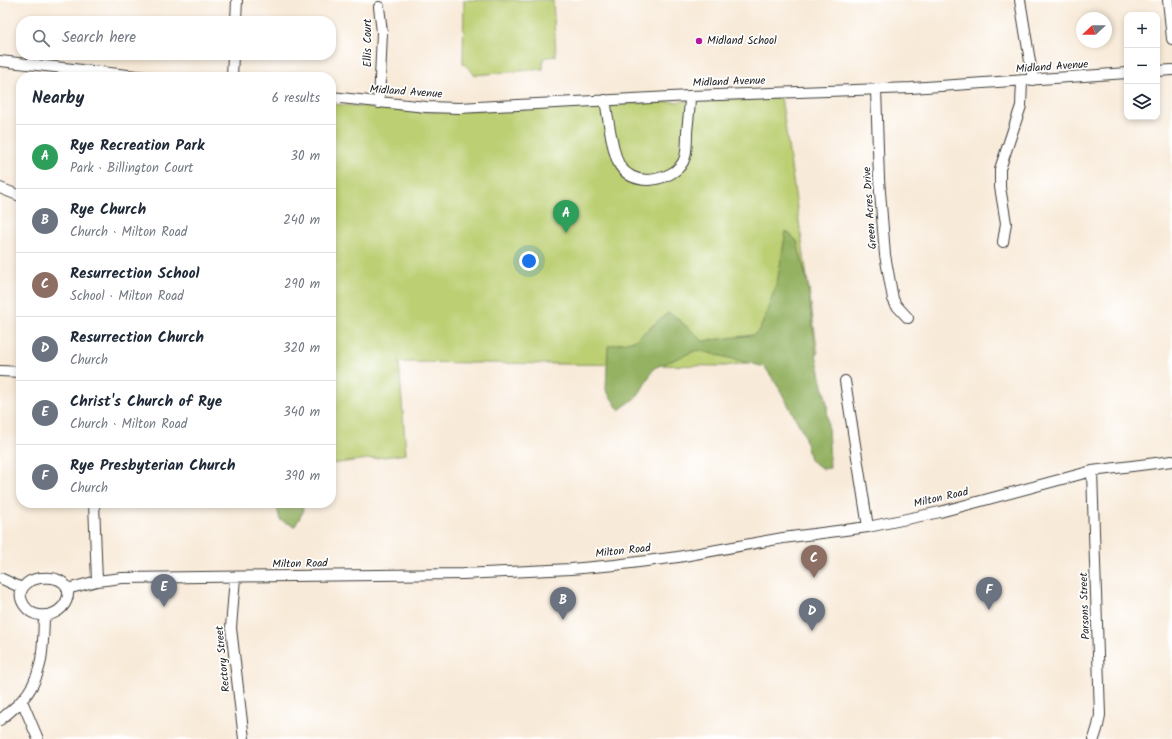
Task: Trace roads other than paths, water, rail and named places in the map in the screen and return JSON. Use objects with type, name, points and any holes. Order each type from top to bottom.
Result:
[{"type":"street","points":[[236,16],[237,0]]},
{"type":"street","points":[[1003,242],[1006,223],[1000,187],[1000,169],[1021,106],[1027,80],[1020,0]]},
{"type":"street","points":[[1168,0],[1172,39]]},
{"type":"street","name":"Ellis Court","points":[[379,7],[382,32],[379,102]]},
{"type":"street","points":[[232,72],[233,60]]},
{"type":"street","points":[[0,61],[91,72]]},
{"type":"street","points":[[1160,71],[1172,70]]},
{"type":"street","name":"Midland Avenue","points":[[336,98],[426,107],[459,108],[690,96],[911,88],[1124,73]]},
{"type":"street","name":"Green Acres Drive","points":[[876,89],[878,179],[885,255],[893,299],[896,305],[908,318]]},
{"type":"street","points":[[605,100],[612,141],[619,164],[630,176],[637,179],[649,180],[672,174],[679,167],[684,158],[690,96]]},
{"type":"street","points":[[0,188],[16,194]]},
{"type":"street","points":[[0,371],[16,372]]},
{"type":"street","points":[[845,381],[868,527]]},
{"type":"street","name":"Milton Road","points":[[67,589],[97,581],[122,578],[455,574],[572,569],[614,565],[678,557],[783,538],[868,527],[940,512],[1092,471],[1172,461]]},
{"type":"street","name":"Parsons Street","points":[[1092,471],[1100,708],[1098,726],[1094,739]]},
{"type":"street","points":[[94,508],[97,581]]},
{"type":"street","name":"Rectory Street","points":[[235,577],[231,628],[244,739]]},
{"type":"street","points":[[0,578],[22,588]]},
{"type":"street","points":[[32,579],[56,579],[63,583],[67,589],[67,599],[60,610],[56,613],[44,616],[32,613],[27,609],[23,603],[21,595],[22,588],[32,579]]},
{"type":"street","points":[[0,720],[22,701],[38,674],[42,654],[44,616]]},
{"type":"street","points":[[22,701],[38,739]]},
{"type":"place","name":"Midland School","points":[[699,41]]},
{"type":"place","name":"Rye Recreation Park","points":[[566,233]]},
{"type":"place","name":"Resurrection School","points":[[814,578]]},
{"type":"place","name":"Christ's Church of Rye","points":[[164,607]]},
{"type":"place","name":"Rye Presbyterian Church","points":[[989,610]]},
{"type":"place","name":"Rye Church","points":[[563,620]]},
{"type":"place","name":"Resurrection Church","points":[[812,631]]}]
